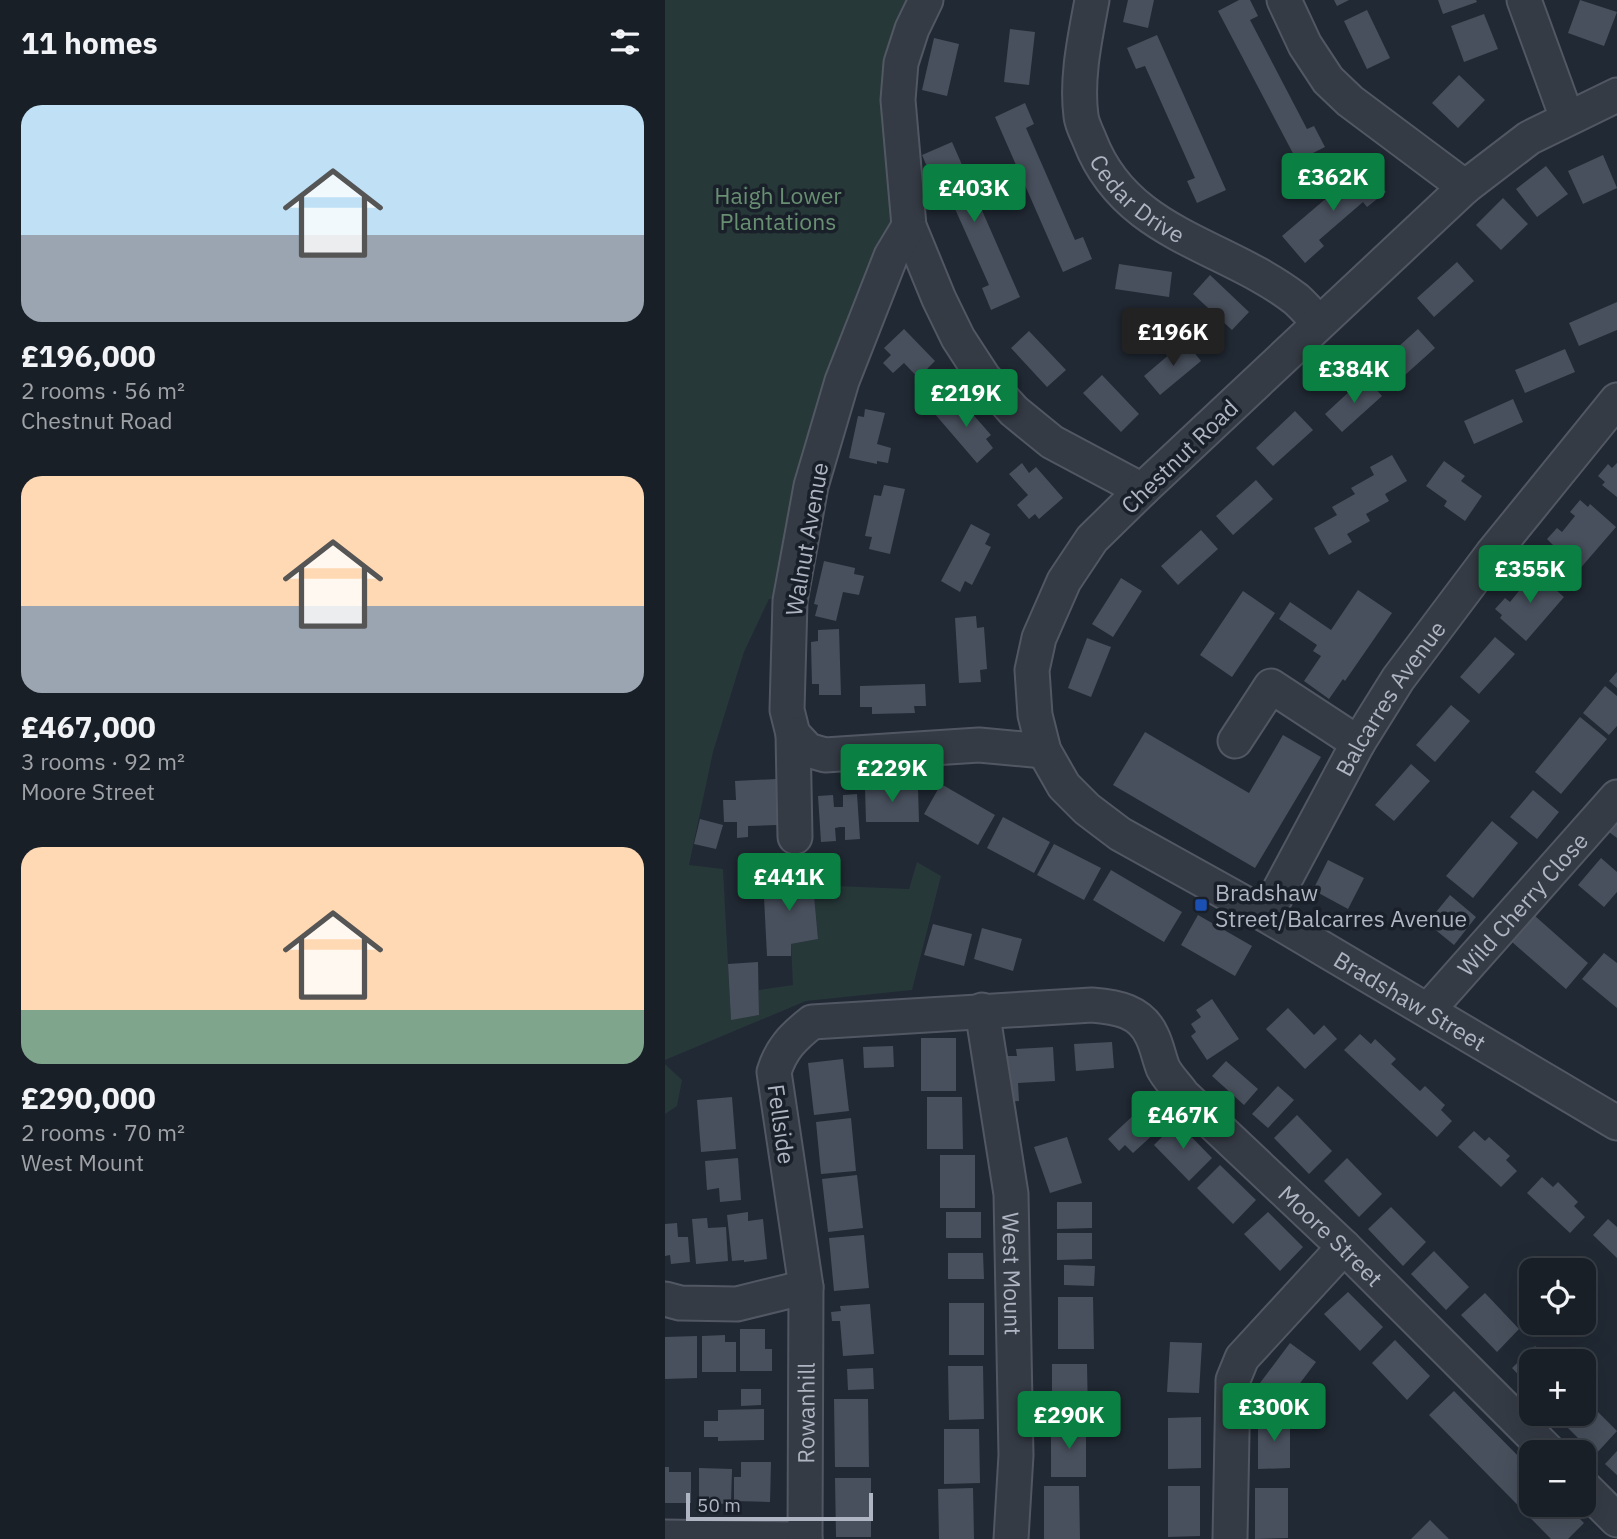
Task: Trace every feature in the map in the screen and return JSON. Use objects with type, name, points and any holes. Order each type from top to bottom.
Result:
[{"type":"street","points":[[926,0],[912,29],[901,63],[898,100],[909,226],[939,299],[958,338],[985,378],[1014,411],[1052,442],[1142,490]]},
{"type":"street","name":"Cedar Drive","points":[[1092,0],[1081,63],[1081,118],[1096,159],[1117,188],[1139,210],[1273,285],[1296,300],[1319,322]]},
{"type":"street","points":[[1285,0],[1305,45],[1328,80],[1350,101],[1465,187]]},
{"type":"street","points":[[1524,0],[1567,118]]},
{"type":"street","name":"Chestnut Road","points":[[1044,751],[1035,715],[1032,670],[1039,638],[1063,581],[1093,539],[1319,322],[1465,187],[1529,138],[1617,95]]},
{"type":"street","name":"Walnut Avenue","points":[[795,837],[793,734],[787,710],[790,601],[811,486],[842,381],[891,256],[909,226]]},
{"type":"street","name":"Balcarres Avenue","points":[[1266,915],[1358,743],[1398,679],[1484,565],[1617,400]]},
{"type":"street","points":[[1235,741],[1271,686],[1358,743]]},
{"type":"street","points":[[793,734],[808,750],[825,755],[979,745],[1044,751]]},
{"type":"street","name":"Bradshaw Street","points":[[1044,751],[1064,786],[1087,809],[1120,834],[1266,915],[1617,1123]]},
{"type":"street","name":"Wild Cherry Close","points":[[1428,1010],[1617,797]]},
{"type":"street","name":"Fellside","points":[[806,1287],[774,1072],[779,1056],[792,1037],[812,1022],[1092,1005],[1118,1007],[1127,1011]]},
{"type":"street","name":"West Mount","points":[[982,1010],[1011,1194],[1016,1455],[1011,1539]]},
{"type":"street","name":"Moore Street","points":[[1127,1011],[1142,1020],[1153,1037],[1164,1071],[1183,1095],[1343,1247],[1537,1440]]},
{"type":"street","points":[[1230,1539],[1233,1380],[1242,1358],[1343,1247]]},
{"type":"street","points":[[665,1299],[680,1303],[737,1304],[806,1287]]},
{"type":"street","name":"Rowanhill","points":[[805,1539],[806,1287]]},
{"type":"street","points":[[665,1538],[805,1539]]},
{"type":"green space","name":"Haigh Lower Plantations","points":[[665,0],[914,0],[887,97],[888,177],[892,219],[884,253],[782,599],[769,599],[744,652],[713,752],[689,865],[723,869],[731,1019],[759,1015],[759,990],[793,985],[791,944],[818,939],[813,885],[909,889],[917,862],[941,876],[912,990],[806,1001],[665,1060]]},
{"type":"green space","points":[[665,1064],[682,1080],[677,1106],[665,1114]]},
{"type":"building","points":[[1128,0],[1154,0],[1148,28],[1123,22]]},
{"type":"building","points":[[1239,0],[1250,0],[1258,16],[1250,20],[1307,129],[1314,126],[1325,147],[1297,161],[1218,11]]},
{"type":"building","points":[[1334,0],[1349,0],[1337,6]]},
{"type":"building","points":[[1438,0],[1476,0],[1477,2],[1443,14]]},
{"type":"building","points":[[1580,0],[1617,12],[1604,46],[1568,33]]},
{"type":"building","points":[[1367,10],[1390,58],[1367,69],[1344,21]]},
{"type":"building","points":[[1484,14],[1498,49],[1464,62],[1451,26]]},
{"type":"building","points":[[1010,29],[1035,32],[1029,85],[1004,82]]},
{"type":"building","points":[[1157,35],[1226,190],[1197,203],[1187,181],[1195,178],[1145,66],[1136,69],[1127,48]]},
{"type":"building","points":[[934,38],[959,44],[947,96],[922,90]]},
{"type":"building","points":[[1459,75],[1485,100],[1458,128],[1432,103]]},
{"type":"building","points":[[1025,103],[1034,124],[1026,128],[1075,240],[1083,237],[1092,259],[1063,272],[995,117]]},
{"type":"building","points":[[952,142],[1020,297],[991,310],[982,288],[989,285],[939,173],[931,176],[922,155]]},
{"type":"building","points":[[1603,155],[1617,188],[1583,204],[1568,171]]},
{"type":"building","points":[[1364,166],[1386,192],[1367,207],[1363,202],[1319,240],[1324,246],[1305,263],[1282,236]]},
{"type":"building","points":[[1546,166],[1568,194],[1537,217],[1516,189]]},
{"type":"building","points":[[1503,198],[1528,224],[1501,250],[1476,225]]},
{"type":"building","points":[[1457,262],[1474,281],[1434,317],[1417,298]]},
{"type":"building","points":[[1119,264],[1172,272],[1169,297],[1115,289]]},
{"type":"building","points":[[1210,275],[1249,312],[1232,330],[1193,294]]},
{"type":"building","points":[[1617,302],[1617,330],[1579,346],[1569,323]]},
{"type":"building","points":[[904,329],[935,361],[927,369],[935,378],[926,386],[904,363],[893,373],[883,363],[891,355],[884,348]]},
{"type":"building","points":[[1418,329],[1435,348],[1395,384],[1378,365]]},
{"type":"building","points":[[1029,331],[1066,370],[1047,387],[1011,348]]},
{"type":"building","points":[[1185,341],[1201,361],[1160,395],[1144,376]]},
{"type":"building","points":[[1565,349],[1575,372],[1525,393],[1515,370]]},
{"type":"building","points":[[1102,375],[1139,414],[1121,432],[1083,393]]},
{"type":"building","points":[[1365,377],[1382,396],[1342,432],[1325,414]]},
{"type":"building","points":[[950,399],[958,408],[963,403],[991,435],[986,439],[993,448],[977,463],[934,413]]},
{"type":"building","points":[[1513,399],[1523,422],[1474,444],[1464,421]]},
{"type":"building","points":[[865,409],[885,413],[877,444],[891,448],[888,463],[877,461],[877,464],[849,458],[858,416],[864,417]]},
{"type":"building","points":[[1295,411],[1313,430],[1273,466],[1256,448]]},
{"type":"building","points":[[1392,455],[1407,481],[1385,494],[1389,501],[1366,514],[1370,521],[1347,534],[1352,542],[1329,555],[1314,528],[1337,515],[1332,507],[1355,494],[1351,488],[1374,475],[1370,467]]},
{"type":"building","points":[[1444,461],[1465,476],[1461,481],[1482,496],[1465,521],[1444,506],[1447,501],[1426,486]]},
{"type":"building","points":[[1022,463],[1029,473],[1036,467],[1063,498],[1039,519],[1035,514],[1029,519],[1017,505],[1028,495],[1009,474]]},
{"type":"building","points":[[1617,463],[1617,497],[1602,485],[1605,482],[1598,476],[1608,464],[1612,468]]},
{"type":"building","points":[[1256,480],[1273,499],[1233,535],[1216,516]]},
{"type":"building","points":[[884,485],[905,489],[890,554],[869,549],[872,537],[865,536],[874,495],[881,496]]},
{"type":"building","points":[[1580,500],[1588,507],[1590,504],[1616,527],[1578,571],[1552,548],[1554,546],[1547,539],[1557,528],[1562,532],[1575,516],[1570,512]]},
{"type":"building","points":[[971,524],[990,534],[985,544],[991,547],[972,585],[965,581],[960,592],[941,581]]},
{"type":"building","points":[[1201,530],[1218,549],[1178,585],[1161,566]]},
{"type":"building","points":[[824,561],[855,568],[854,574],[864,576],[859,595],[843,592],[836,621],[815,616],[818,605],[814,604]]},
{"type":"building","points":[[1528,571],[1536,577],[1538,574],[1564,597],[1526,641],[1500,618],[1502,615],[1495,609],[1505,598],[1510,602],[1523,586],[1518,582]]},
{"type":"building","points":[[1121,578],[1142,591],[1113,637],[1092,624]]},
{"type":"building","points":[[1358,590],[1392,613],[1345,681],[1343,679],[1329,699],[1304,681],[1321,656],[1313,651],[1317,645],[1279,619],[1290,602],[1331,630]]},
{"type":"building","points":[[1243,591],[1275,613],[1232,677],[1200,655]]},
{"type":"building","points":[[976,616],[977,628],[984,627],[987,669],[980,670],[981,682],[959,683],[955,618]]},
{"type":"building","points":[[839,629],[841,695],[819,695],[819,684],[812,684],[811,642],[818,641],[818,630]]},
{"type":"building","points":[[1495,637],[1515,654],[1479,694],[1460,677]]},
{"type":"building","points":[[1087,638],[1111,647],[1091,697],[1068,688]]},
{"type":"building","points":[[1617,672],[1617,688],[1609,681]]},
{"type":"building","points":[[925,684],[926,706],[914,706],[915,713],[872,714],[872,707],[860,707],[860,686]]},
{"type":"building","points":[[1605,686],[1617,696],[1617,726],[1609,735],[1583,713]]},
{"type":"building","points":[[1451,705],[1470,721],[1435,762],[1416,745]]},
{"type":"building","points":[[1580,717],[1607,739],[1561,794],[1535,772]]},
{"type":"building","points":[[1145,732],[1249,793],[1283,735],[1321,757],[1255,868],[1113,785]]},
{"type":"building","points":[[1411,764],[1430,781],[1394,821],[1375,805]]},
{"type":"building","points":[[776,779],[777,825],[748,826],[748,837],[737,838],[737,822],[724,822],[723,800],[736,800],[735,781]]},
{"type":"building","points":[[941,784],[995,815],[978,845],[924,814]]},
{"type":"building","points":[[865,787],[918,787],[919,822],[866,822]]},
{"type":"building","points":[[1533,790],[1559,812],[1537,839],[1510,817]]},
{"type":"building","points":[[857,794],[860,839],[845,840],[845,827],[840,827],[835,828],[836,841],[821,842],[818,796],[833,795],[834,807],[843,807],[843,795]]},
{"type":"building","points":[[1003,817],[1050,842],[1034,873],[987,848]]},
{"type":"building","points":[[700,819],[723,825],[716,849],[694,844]]},
{"type":"building","points":[[1492,821],[1518,843],[1473,898],[1446,876]]},
{"type":"building","points":[[1617,822],[1617,838],[1609,832]]},
{"type":"building","points":[[1054,844],[1101,868],[1084,900],[1037,875]]},
{"type":"building","points":[[1601,858],[1617,872],[1617,892],[1604,907],[1578,885]]},
{"type":"building","points":[[1328,860],[1364,878],[1348,909],[1313,890]]},
{"type":"building","points":[[1111,870],[1182,912],[1164,942],[1093,900]]},
{"type":"building","points":[[812,873],[818,939],[791,944],[791,956],[767,956],[763,878]]},
{"type":"building","points":[[1450,895],[1476,917],[1454,945],[1427,923]]},
{"type":"building","points":[[1198,915],[1252,946],[1235,976],[1181,945]]},
{"type":"building","points":[[1535,916],[1588,963],[1566,989],[1512,942]]},
{"type":"building","points":[[933,924],[972,934],[964,966],[924,955]]},
{"type":"building","points":[[982,928],[1022,939],[1013,971],[974,959]]},
{"type":"building","points":[[1604,953],[1617,963],[1617,1008],[1582,979]]},
{"type":"building","points":[[758,962],[759,1015],[731,1020],[728,964]]},
{"type":"building","points":[[1212,999],[1239,1039],[1207,1060],[1191,1036],[1196,1032],[1191,1024],[1201,1017],[1196,1010]]},
{"type":"building","points":[[1288,1008],[1314,1035],[1324,1025],[1337,1039],[1305,1069],[1266,1029]]},
{"type":"building","points":[[1360,1034],[1371,1044],[1375,1039],[1396,1059],[1391,1064],[1420,1091],[1425,1086],[1445,1105],[1441,1110],[1452,1121],[1437,1137],[1344,1050]]},
{"type":"building","points":[[921,1038],[956,1038],[956,1091],[921,1091]]},
{"type":"building","points":[[1112,1042],[1114,1068],[1076,1071],[1074,1044]]},
{"type":"building","points":[[893,1046],[894,1067],[864,1068],[863,1047]]},
{"type":"building","points":[[1053,1047],[1055,1081],[1018,1083],[1019,1101],[1006,1102],[1004,1056],[1017,1056],[1016,1049]]},
{"type":"building","points":[[843,1059],[849,1111],[814,1115],[808,1063]]},
{"type":"building","points":[[1226,1061],[1258,1089],[1244,1105],[1212,1076]]},
{"type":"building","points":[[1278,1086],[1294,1100],[1268,1128],[1252,1114]]},
{"type":"building","points":[[732,1097],[736,1149],[701,1152],[697,1100]]},
{"type":"building","points":[[927,1097],[962,1097],[963,1149],[927,1149]]},
{"type":"building","points":[[1159,1110],[1169,1120],[1133,1153],[1125,1145],[1119,1151],[1108,1139],[1138,1111],[1147,1121]]},
{"type":"building","points":[[1297,1115],[1332,1151],[1309,1174],[1274,1138]]},
{"type":"building","points":[[851,1118],[856,1171],[821,1174],[816,1122]]},
{"type":"building","points":[[1177,1122],[1212,1158],[1189,1181],[1154,1145]]},
{"type":"building","points":[[1474,1131],[1485,1141],[1489,1137],[1510,1156],[1506,1160],[1517,1171],[1501,1187],[1458,1147]]},
{"type":"building","points":[[1067,1137],[1082,1183],[1050,1193],[1034,1147]]},
{"type":"building","points":[[940,1155],[975,1155],[975,1208],[940,1208]]},
{"type":"building","points":[[738,1158],[741,1200],[720,1202],[719,1188],[707,1190],[705,1161]]},
{"type":"building","points":[[1347,1158],[1382,1194],[1359,1217],[1324,1181]]},
{"type":"building","points":[[1220,1165],[1256,1200],[1233,1224],[1197,1188]]},
{"type":"building","points":[[857,1175],[863,1228],[828,1232],[822,1179]]},
{"type":"building","points":[[1542,1177],[1553,1187],[1558,1182],[1578,1202],[1574,1206],[1585,1217],[1570,1233],[1527,1193]]},
{"type":"building","points":[[1057,1202],[1092,1202],[1092,1228],[1057,1229]]},
{"type":"building","points":[[1391,1207],[1426,1242],[1403,1266],[1368,1229]]},
{"type":"building","points":[[748,1212],[748,1221],[763,1219],[767,1259],[732,1261],[727,1215]]},
{"type":"building","points":[[946,1212],[981,1212],[981,1238],[946,1238]]},
{"type":"building","points":[[1268,1212],[1303,1247],[1280,1271],[1244,1234]]},
{"type":"building","points":[[707,1218],[708,1228],[726,1227],[728,1261],[696,1264],[692,1219]]},
{"type":"building","points":[[1608,1219],[1617,1227],[1617,1258],[1593,1235]]},
{"type":"building","points":[[677,1223],[678,1237],[688,1237],[690,1262],[671,1264],[670,1255],[665,1256],[665,1224]]},
{"type":"building","points":[[1057,1233],[1092,1233],[1092,1259],[1057,1260]]},
{"type":"building","points":[[864,1235],[869,1288],[834,1291],[829,1238]]},
{"type":"building","points":[[1434,1251],[1469,1287],[1446,1310],[1411,1274]]},
{"type":"building","points":[[948,1253],[983,1253],[984,1279],[948,1279]]},
{"type":"building","points":[[1064,1265],[1095,1266],[1094,1286],[1064,1285]]},
{"type":"building","points":[[1348,1292],[1383,1327],[1360,1351],[1324,1314]]},
{"type":"building","points":[[1485,1293],[1519,1329],[1497,1352],[1461,1315]]},
{"type":"building","points":[[1058,1297],[1093,1297],[1094,1349],[1058,1349]]},
{"type":"building","points":[[949,1303],[984,1303],[984,1355],[949,1355]]},
{"type":"building","points":[[870,1304],[874,1354],[843,1356],[840,1321],[832,1321],[831,1312],[841,1311],[840,1306]]},
{"type":"building","points":[[740,1329],[765,1329],[765,1349],[772,1349],[772,1371],[740,1371]]},
{"type":"building","points":[[725,1335],[725,1342],[736,1342],[736,1372],[702,1372],[702,1336]]},
{"type":"building","points":[[697,1336],[697,1378],[665,1379],[665,1337]]},
{"type":"building","points":[[1395,1340],[1430,1376],[1407,1400],[1372,1363]]},
{"type":"building","points":[[1170,1342],[1202,1343],[1199,1393],[1167,1392]]},
{"type":"building","points":[[1290,1343],[1316,1362],[1285,1403],[1260,1383]]},
{"type":"building","points":[[1519,1361],[1519,1375],[1512,1368]]},
{"type":"building","points":[[1052,1364],[1087,1364],[1088,1416],[1052,1416]]},
{"type":"building","points":[[948,1366],[983,1366],[984,1419],[949,1420]]},
{"type":"building","points":[[873,1368],[874,1389],[848,1390],[847,1369]]},
{"type":"building","points":[[741,1389],[761,1389],[761,1405],[741,1406]]},
{"type":"building","points":[[1454,1391],[1519,1457],[1519,1506],[1429,1415]]},
{"type":"building","points":[[834,1399],[868,1399],[869,1467],[835,1467]]},
{"type":"building","points":[[764,1409],[764,1440],[718,1441],[718,1437],[704,1437],[704,1421],[718,1421],[718,1410]]},
{"type":"building","points":[[1596,1410],[1617,1431],[1596,1454],[1596,1440],[1580,1440],[1566,1426],[1596,1426]]},
{"type":"building","points":[[1201,1417],[1201,1468],[1168,1469],[1168,1418]]},
{"type":"building","points":[[1258,1418],[1290,1418],[1290,1468],[1258,1469]]},
{"type":"building","points":[[1051,1425],[1086,1425],[1086,1477],[1051,1477]]},
{"type":"building","points":[[944,1429],[979,1429],[980,1483],[944,1484]]},
{"type":"building","points":[[1617,1451],[1617,1475],[1605,1464]]},
{"type":"building","points":[[741,1462],[771,1462],[770,1502],[734,1501],[734,1477],[741,1477]]},
{"type":"building","points":[[665,1467],[669,1467],[669,1472],[691,1472],[691,1503],[665,1503]]},
{"type":"building","points":[[699,1468],[732,1469],[731,1504],[699,1503]]},
{"type":"building","points":[[835,1478],[871,1478],[871,1537],[836,1537]]},
{"type":"building","points":[[1044,1486],[1079,1486],[1080,1539],[1044,1539]]},
{"type":"building","points":[[1168,1486],[1200,1486],[1200,1536],[1168,1537]]},
{"type":"building","points":[[973,1488],[974,1539],[939,1539],[938,1489]]},
{"type":"building","points":[[1255,1488],[1288,1488],[1288,1538],[1255,1539]]},
{"type":"building","points":[[1529,1517],[1578,1517],[1584,1523],[1568,1539],[1551,1539]]},
{"type":"building","points":[[1430,1520],[1449,1539],[1411,1539]]},
{"type":"place","name":"Bradshaw Street/Balcarres Avenue","points":[[1201,905]]}]
